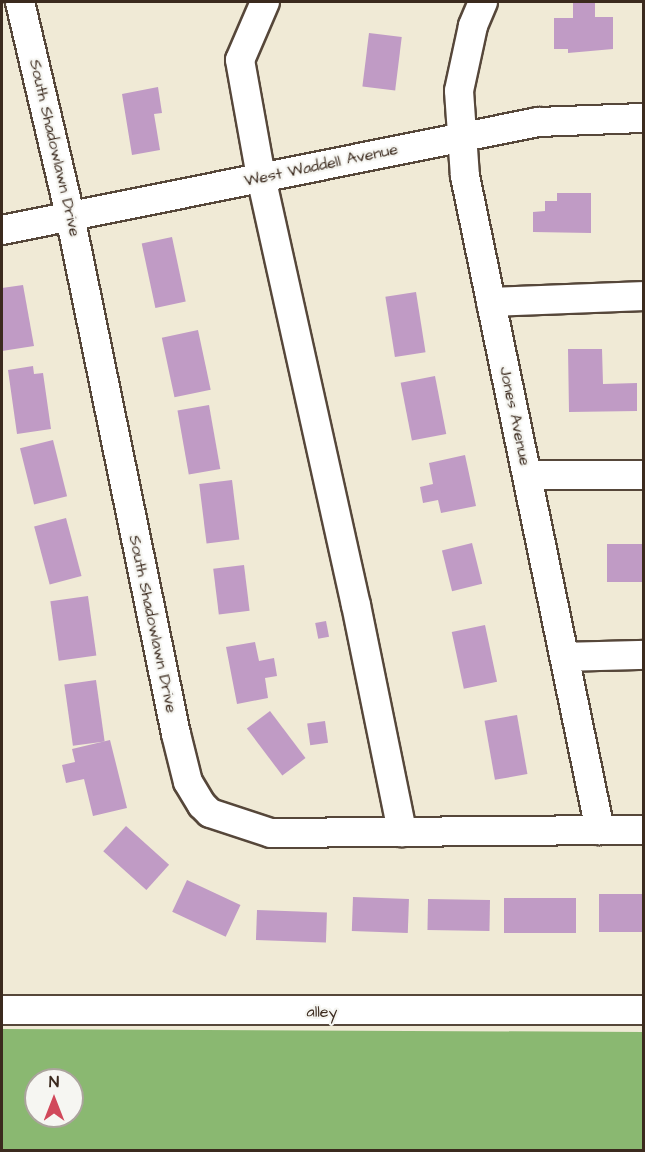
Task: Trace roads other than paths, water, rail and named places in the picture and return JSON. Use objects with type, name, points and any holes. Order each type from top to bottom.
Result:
[{"type":"street","name":"South Shadowlawn Drive","points":[[20,2],[70,216],[188,782],[210,813],[271,833],[644,830]]},
{"type":"street","points":[[265,2],[240,60],[261,177],[356,605],[402,832]]},
{"type":"street","name":"Jones Avenue","points":[[483,2],[461,75],[460,136],[465,176],[600,830]]},
{"type":"street","name":"West Waddell Avenue","points":[[2,230],[537,122],[644,118]]},
{"type":"street","points":[[491,302],[644,296]]},
{"type":"street","points":[[528,475],[644,475]]},
{"type":"street","points":[[566,657],[644,655]]},
{"type":"street","name":"alley","points":[[2,1010],[644,1010]]}]
